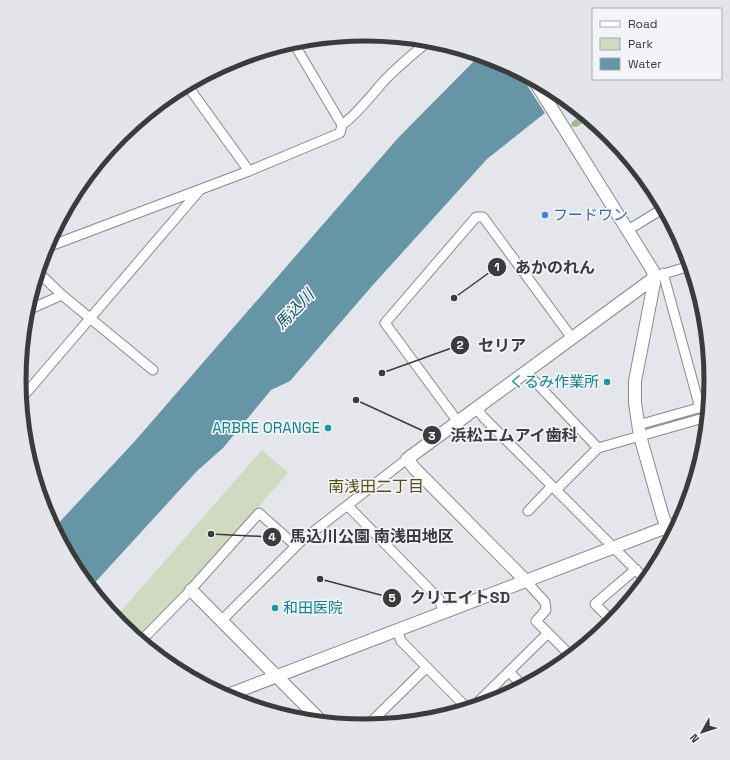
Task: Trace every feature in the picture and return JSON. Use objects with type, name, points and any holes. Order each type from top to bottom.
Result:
[{"type":"street","points":[[54,244],[249,171],[340,132],[342,125],[353,117],[384,81],[422,46]]},
{"type":"street","points":[[297,48],[342,125]]},
{"type":"street","points":[[190,90],[249,171]]},
{"type":"street","points":[[540,90],[628,230],[659,276],[703,403]]},
{"type":"street","points":[[27,393],[200,190]]},
{"type":"street","points":[[628,230],[659,211]]},
{"type":"street","points":[[458,422],[385,322],[476,217],[483,217],[572,338]]},
{"type":"street","points":[[222,620],[296,546],[408,459],[659,276],[685,268]]},
{"type":"street","points":[[42,276],[62,295],[153,370]]},
{"type":"street","points":[[659,276],[635,381],[635,403],[639,430],[669,531]]},
{"type":"street","points":[[35,307],[62,295]]},
{"type":"street","points":[[526,372],[598,448]]},
{"type":"street","points":[[528,511],[598,448],[639,430],[703,407]]},
{"type":"street","points":[[477,408],[483,417],[642,575]]},
{"type":"street","points":[[639,430],[702,418]]},
{"type":"street","points":[[408,459],[414,468],[545,602],[546,610],[536,621],[567,652]]},
{"type":"street","points":[[348,506],[439,599],[443,611]]},
{"type":"street","points":[[144,638],[191,590],[259,513],[296,546]]},
{"type":"street","points":[[234,692],[612,547],[668,532]]},
{"type":"street","points":[[608,617],[595,604],[636,569]]},
{"type":"street","points":[[191,590],[315,715]]},
{"type":"street","points":[[397,629],[401,641],[464,704]]},
{"type":"street","points":[[483,698],[548,633]]},
{"type":"street","points":[[375,719],[427,667]]},
{"type":"street","points":[[509,672],[519,682]]},
{"type":"green space","points":[[579,117],[585,122],[576,127],[571,126],[572,122]]},
{"type":"green space","points":[[262,450],[288,473],[183,592],[140,635],[119,614]]},
{"type":"water","name":"馬込川","points":[[475,60],[515,76],[559,102],[487,159],[372,286],[290,381],[271,390],[223,448],[197,471],[94,583],[71,549],[58,524],[135,441],[398,138]]},
{"type":"pier","points":[[524,81],[529,83],[548,113],[546,115]]},
{"type":"place","name":"フードワン","points":[[545,215]]},
{"type":"place","name":"あかのれん","points":[[454,298]]},
{"type":"place","name":"セリア","points":[[382,373]]},
{"type":"place","name":"くるみ作業所","points":[[607,382]]},
{"type":"place","name":"浜松エムアイ歯科","points":[[356,400]]},
{"type":"place","name":"ARBRE ORANGE","points":[[328,428]]},
{"type":"place","name":"馬込川公園 南浅田地区","points":[[211,534]]},
{"type":"place","name":"クリエイトSD","points":[[320,579]]},
{"type":"place","name":"和田医院","points":[[275,608]]},
{"type":"district","name":"南浅田二丁目","points":[[376,486]]}]
